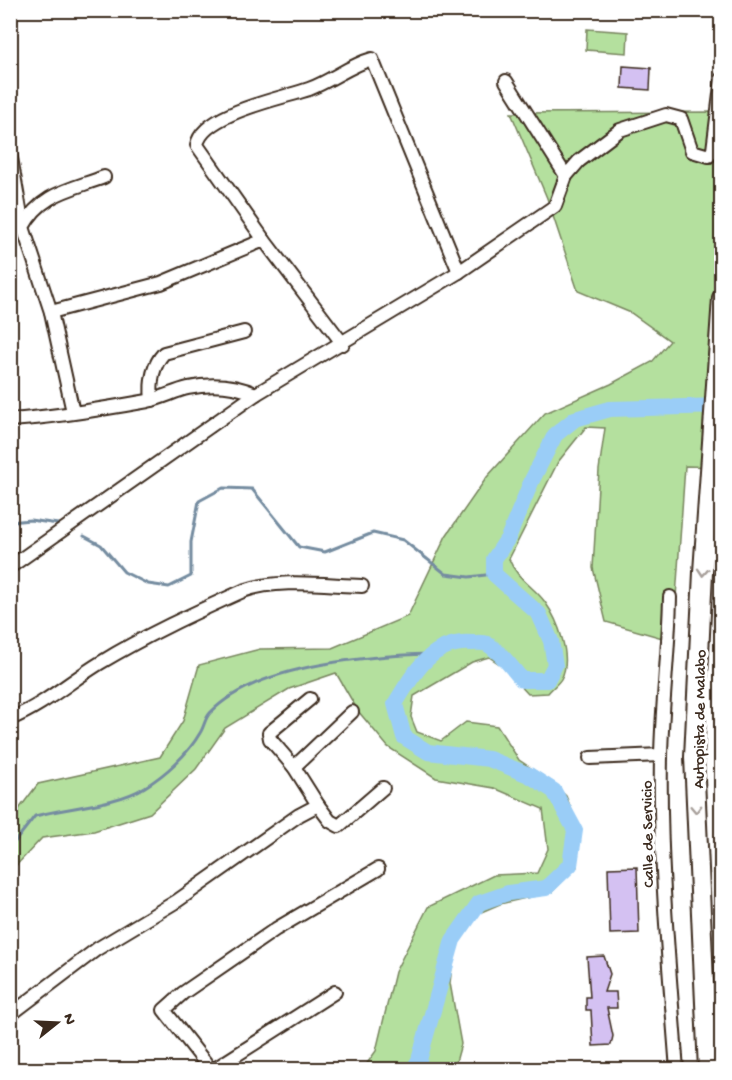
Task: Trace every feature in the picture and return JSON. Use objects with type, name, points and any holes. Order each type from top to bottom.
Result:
[{"type":"highway","name":"Autopista de Malabo","points":[[708,1070],[694,757],[703,572],[711,472],[718,326],[722,297]]},
{"type":"street","points":[[343,344],[196,145],[198,138],[233,113],[258,102],[310,88],[372,59],[376,64],[422,185],[459,272]]},
{"type":"street","points":[[10,567],[256,394],[343,344],[459,272],[555,206],[566,176],[579,161],[620,130],[666,115],[681,119],[692,151],[709,156],[713,150],[722,78]]},
{"type":"street","points":[[506,81],[566,176]]},
{"type":"street","points":[[10,152],[23,227],[51,312],[73,412]]},
{"type":"street","points":[[23,227],[31,213],[45,199],[104,177]]},
{"type":"street","points":[[51,312],[161,283],[264,240]]},
{"type":"street","points":[[152,400],[150,386],[157,361],[164,353],[244,332]]},
{"type":"street","points":[[10,420],[152,400],[188,388],[208,385],[238,387],[256,394]]},
{"type":"street","points":[[10,719],[60,693],[97,665],[142,639],[249,589],[285,585],[362,586]]},
{"type":"street","name":"Calle de Servicio","points":[[670,597],[661,755],[664,906],[677,1070]]},
{"type":"street","points":[[310,699],[269,733],[270,739],[294,767],[330,821],[339,826],[382,788]]},
{"type":"street","points":[[294,767],[352,712]]},
{"type":"street","points":[[590,758],[661,755]]},
{"type":"street","points":[[10,1015],[97,949],[177,901],[299,815],[318,806]]},
{"type":"street","points":[[335,992],[212,1070],[164,1010],[183,993],[276,929],[378,869]]},
{"type":"green space","points":[[587,29],[628,32],[627,53],[586,50]]},
{"type":"green space","points":[[721,112],[721,467],[685,466],[673,641],[606,622],[593,568],[599,470],[605,428],[586,427],[558,462],[509,559],[516,572],[545,602],[555,619],[565,650],[561,679],[548,693],[528,694],[501,665],[489,657],[472,662],[414,696],[411,717],[417,732],[441,741],[466,722],[497,726],[519,760],[549,780],[566,796],[578,825],[577,867],[552,892],[500,904],[472,916],[455,943],[450,983],[461,1044],[454,1069],[363,1069],[376,1051],[395,972],[428,907],[494,875],[537,873],[548,849],[543,809],[494,788],[436,778],[388,747],[358,711],[336,673],[289,689],[225,728],[196,769],[150,813],[94,831],[42,838],[11,871],[10,821],[38,784],[160,757],[183,721],[199,665],[260,649],[332,648],[408,616],[446,536],[487,477],[545,413],[611,384],[652,362],[670,341],[631,313],[578,291],[547,198],[511,113]]},
{"type":"building","points":[[623,66],[651,68],[650,90],[622,88]]},
{"type":"building","points":[[637,867],[639,933],[610,934],[608,868]]},
{"type":"building","points":[[604,956],[610,974],[604,992],[616,992],[617,1008],[607,1008],[613,1036],[611,1045],[593,1046],[591,1010],[586,1010],[586,997],[590,997],[587,957]]},
{"type":"waterway","points":[[413,1070],[419,1060],[453,940],[479,903],[508,893],[546,888],[570,865],[575,830],[554,791],[529,775],[489,759],[428,752],[404,737],[395,704],[425,661],[446,647],[459,643],[487,644],[522,680],[547,680],[555,665],[551,641],[539,614],[494,574],[494,559],[508,538],[532,480],[555,435],[575,419],[610,409],[722,406]]},
{"type":"waterway","points":[[84,536],[101,545],[124,572],[148,584],[169,587],[191,576],[191,542],[199,501],[223,488],[252,489],[299,547],[325,552],[373,533],[403,540],[446,574],[469,577],[494,574]]},
{"type":"waterway","points":[[10,522],[30,520],[65,525]]},
{"type":"waterway","points":[[10,848],[35,816],[121,798],[153,782],[176,763],[189,748],[210,713],[230,696],[255,683],[314,666],[376,657],[430,654]]}]
